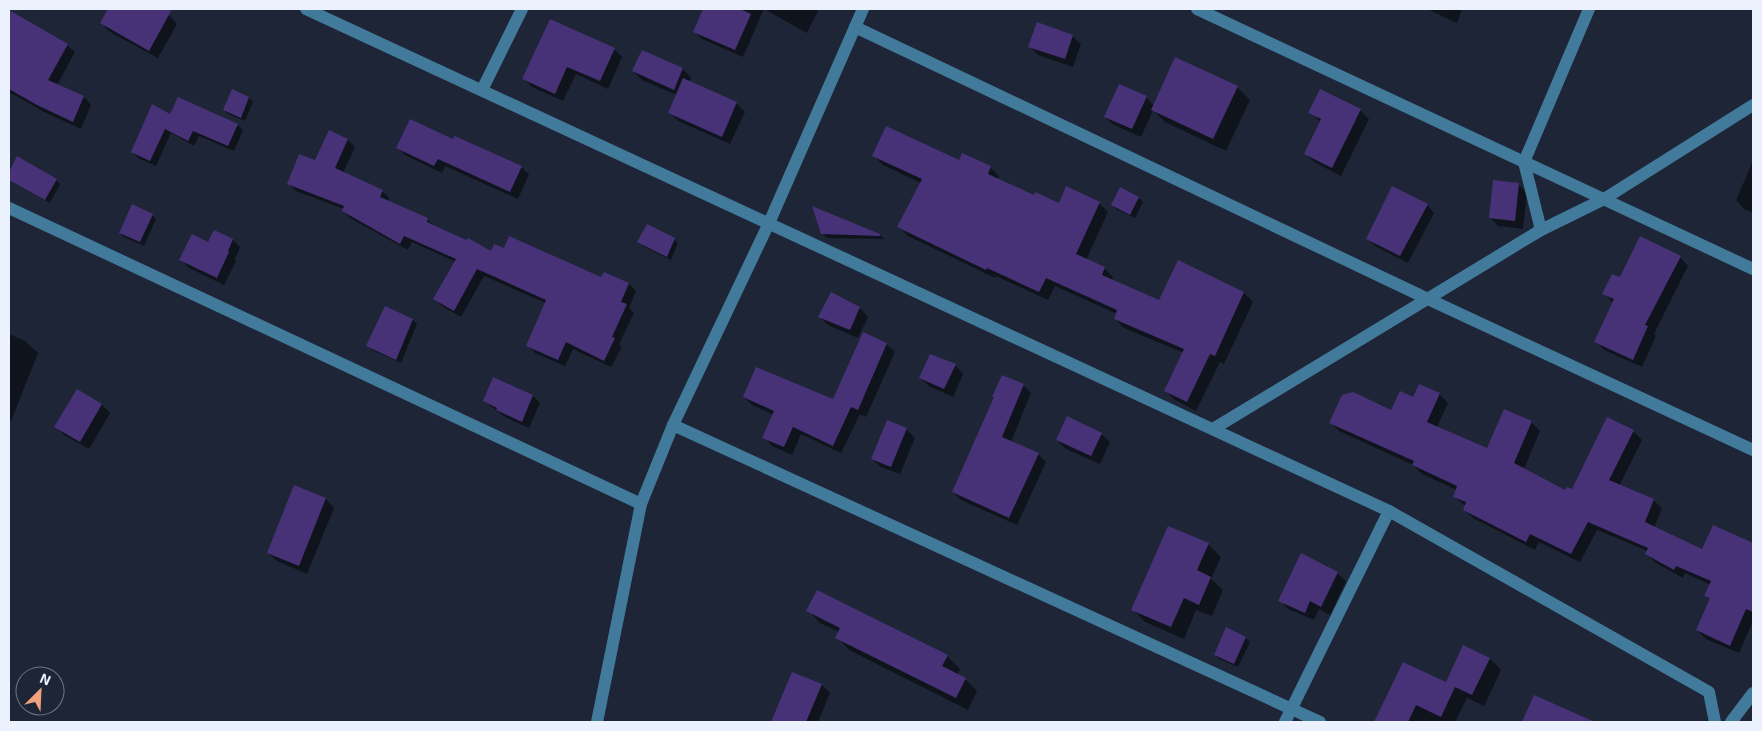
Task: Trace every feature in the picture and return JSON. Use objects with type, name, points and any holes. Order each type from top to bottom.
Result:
[{"type":"street","points":[[306,9],[1389,510],[1708,692],[1715,722]]},
{"type":"street","points":[[482,90],[522,9]]},
{"type":"street","points":[[597,722],[641,504],[673,425],[769,223],[863,9]]},
{"type":"street","points":[[1197,9],[1753,269]]},
{"type":"street","points":[[1541,230],[1524,162],[1589,9]]},
{"type":"street","points":[[855,27],[1428,299],[1753,450]]},
{"type":"street","points":[[1213,429],[1541,230],[1604,200],[1753,105]]},
{"type":"street","points":[[9,208],[641,504]]},
{"type":"street","points":[[673,425],[1320,722]]},
{"type":"street","points":[[1285,722],[1389,510]]},
{"type":"street","points":[[1731,722],[1753,693]]},
{"type":"building","points":[[108,9],[172,9],[149,51],[100,23]]},
{"type":"building","points":[[703,9],[740,9],[751,14],[735,50],[693,32]]},
{"type":"building","points":[[9,10],[68,44],[48,80],[84,96],[73,122],[9,89]]},
{"type":"building","points":[[550,19],[615,48],[600,81],[567,67],[555,94],[522,79]]},
{"type":"building","points":[[1037,22],[1073,35],[1065,59],[1028,47]]},
{"type":"building","points":[[642,50],[683,68],[674,90],[632,71]]},
{"type":"building","points":[[1175,57],[1238,86],[1213,139],[1151,110]]},
{"type":"building","points":[[683,78],[737,102],[722,137],[668,113]]},
{"type":"building","points":[[1119,84],[1147,96],[1132,129],[1104,117]]},
{"type":"building","points":[[232,89],[249,97],[241,118],[223,110]]},
{"type":"building","points":[[1320,89],[1361,109],[1332,168],[1304,154],[1321,119],[1308,113]]},
{"type":"building","points":[[178,97],[238,124],[228,146],[193,131],[188,141],[165,129],[150,161],[131,152],[152,104],[170,114]]},
{"type":"building","points":[[410,119],[453,139],[455,136],[522,166],[510,192],[438,159],[434,166],[396,148]]},
{"type":"building","points":[[886,126],[959,160],[962,153],[991,166],[988,174],[1034,195],[1035,192],[1059,203],[1066,186],[1100,202],[1076,254],[1105,267],[1102,275],[1159,300],[1178,260],[1244,292],[1215,356],[1210,354],[1187,402],[1164,391],[1184,349],[1114,319],[1117,310],[1046,278],[1039,292],[987,268],[986,270],[897,227],[922,179],[872,156]]},
{"type":"building","points":[[329,130],[348,139],[335,168],[383,190],[380,197],[428,218],[427,222],[466,240],[468,238],[491,251],[494,244],[504,248],[509,236],[601,277],[604,272],[629,283],[621,302],[627,304],[612,337],[615,338],[604,361],[566,342],[558,360],[526,346],[546,300],[477,269],[454,311],[433,299],[456,259],[404,236],[400,244],[342,211],[344,206],[287,184],[299,154],[315,160]]},
{"type":"building","points":[[17,156],[57,179],[45,200],[9,180],[9,172]]},
{"type":"building","points":[[1493,180],[1519,183],[1515,221],[1489,218]]},
{"type":"building","points":[[1392,186],[1428,204],[1400,256],[1366,239]]},
{"type":"building","points":[[1120,187],[1139,197],[1130,215],[1111,205]]},
{"type":"building","points":[[132,204],[153,214],[140,242],[119,233]]},
{"type":"building","points":[[812,206],[880,234],[880,236],[821,234]]},
{"type":"building","points":[[647,224],[675,238],[667,257],[637,242]]},
{"type":"building","points":[[214,230],[233,239],[217,278],[179,260],[192,234],[208,242]]},
{"type":"building","points":[[1640,236],[1681,256],[1645,325],[1648,326],[1633,360],[1594,342],[1614,299],[1602,294],[1612,274],[1620,277]]},
{"type":"building","points":[[831,292],[860,307],[850,330],[818,317]]},
{"type":"building","points":[[385,306],[413,319],[396,360],[366,346]]},
{"type":"building","points":[[863,332],[887,343],[858,410],[851,407],[833,446],[793,427],[784,447],[762,438],[774,411],[743,397],[756,367],[833,399]]},
{"type":"building","points":[[930,354],[956,364],[944,389],[919,378]]},
{"type":"building","points":[[1002,375],[1024,384],[1002,437],[1039,453],[1009,518],[952,492]]},
{"type":"building","points":[[493,377],[533,395],[522,422],[496,410],[497,408],[483,401]]},
{"type":"building","points":[[1419,384],[1440,393],[1427,422],[1487,448],[1504,409],[1532,421],[1514,463],[1565,490],[1567,487],[1572,489],[1607,417],[1634,430],[1609,480],[1654,499],[1645,522],[1702,549],[1713,525],[1753,543],[1753,612],[1746,609],[1730,646],[1696,630],[1710,598],[1704,596],[1711,581],[1676,566],[1674,570],[1645,554],[1648,548],[1588,522],[1571,554],[1530,534],[1526,542],[1463,510],[1466,502],[1453,497],[1457,486],[1412,465],[1414,461],[1329,423],[1342,395],[1353,392],[1391,410],[1400,391],[1413,397]]},
{"type":"building","points":[[77,389],[102,404],[80,442],[54,427]]},
{"type":"building","points":[[1067,416],[1102,433],[1091,456],[1056,440]]},
{"type":"building","points":[[887,420],[907,428],[891,467],[871,459]]},
{"type":"building","points":[[294,485],[326,498],[299,566],[267,553]]},
{"type":"building","points":[[1168,526],[1209,543],[1197,570],[1211,577],[1199,605],[1184,598],[1171,627],[1131,610]]},
{"type":"building","points":[[1301,553],[1338,572],[1321,607],[1310,601],[1305,613],[1278,601]]},
{"type":"building","points":[[817,590],[948,655],[942,666],[966,678],[956,698],[835,638],[840,628],[806,611]]},
{"type":"building","points":[[1226,627],[1246,637],[1234,664],[1214,655]]},
{"type":"building","points":[[1463,645],[1490,658],[1472,695],[1455,687],[1441,717],[1416,705],[1408,722],[1374,722],[1403,662],[1446,682]]},
{"type":"building","points":[[792,672],[822,684],[806,722],[771,722]]},
{"type":"building","points":[[1534,695],[1595,722],[1522,722]]}]
